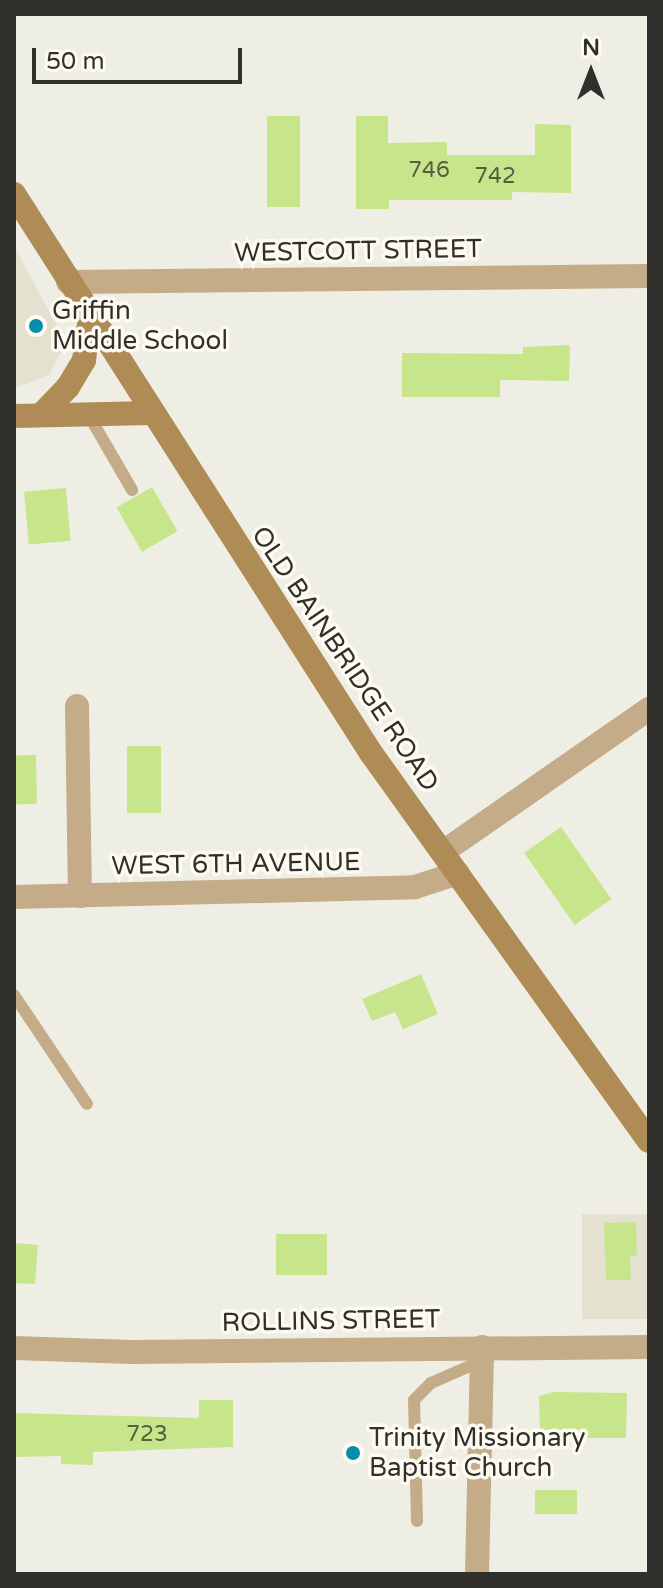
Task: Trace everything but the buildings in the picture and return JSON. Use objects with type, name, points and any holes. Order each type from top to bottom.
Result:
[{"type":"main road","name":"OLD BAINBRIDGE ROAD","points":[[14,194],[151,413],[371,753],[647,1135]]},
{"type":"main road","points":[[41,415],[68,387],[84,360],[90,317]]},
{"type":"main road","points":[[14,416],[151,413]]},
{"type":"street","name":"WESTCOTT STREET","points":[[68,282],[649,276]]},
{"type":"street","points":[[77,706],[80,896]]},
{"type":"street","points":[[443,852],[649,709]]},
{"type":"street","name":"WEST 6TH AVENUE","points":[[14,897],[415,887],[458,873]]},
{"type":"street","name":"ROLLINS STREET","points":[[14,1348],[131,1352],[482,1354],[649,1347]]},
{"type":"street","points":[[477,1574],[482,1354]]},
{"type":"lane","points":[[88,414],[132,490]]},
{"type":"lane","points":[[14,995],[87,1104]]},
{"type":"lane","points":[[417,1521],[414,1400],[431,1383],[482,1354]]},
{"type":"shaded area","name":"Griffin Middle School","points":[[14,246],[66,343],[49,375],[14,388]]},
{"type":"shaded area","points":[[582,1214],[649,1214],[649,1319],[582,1319]]},
{"type":"place","name":"Griffin Middle School","points":[[36,326]]},
{"type":"place","name":"Trinity Missionary Baptist Church","points":[[353,1453]]}]
